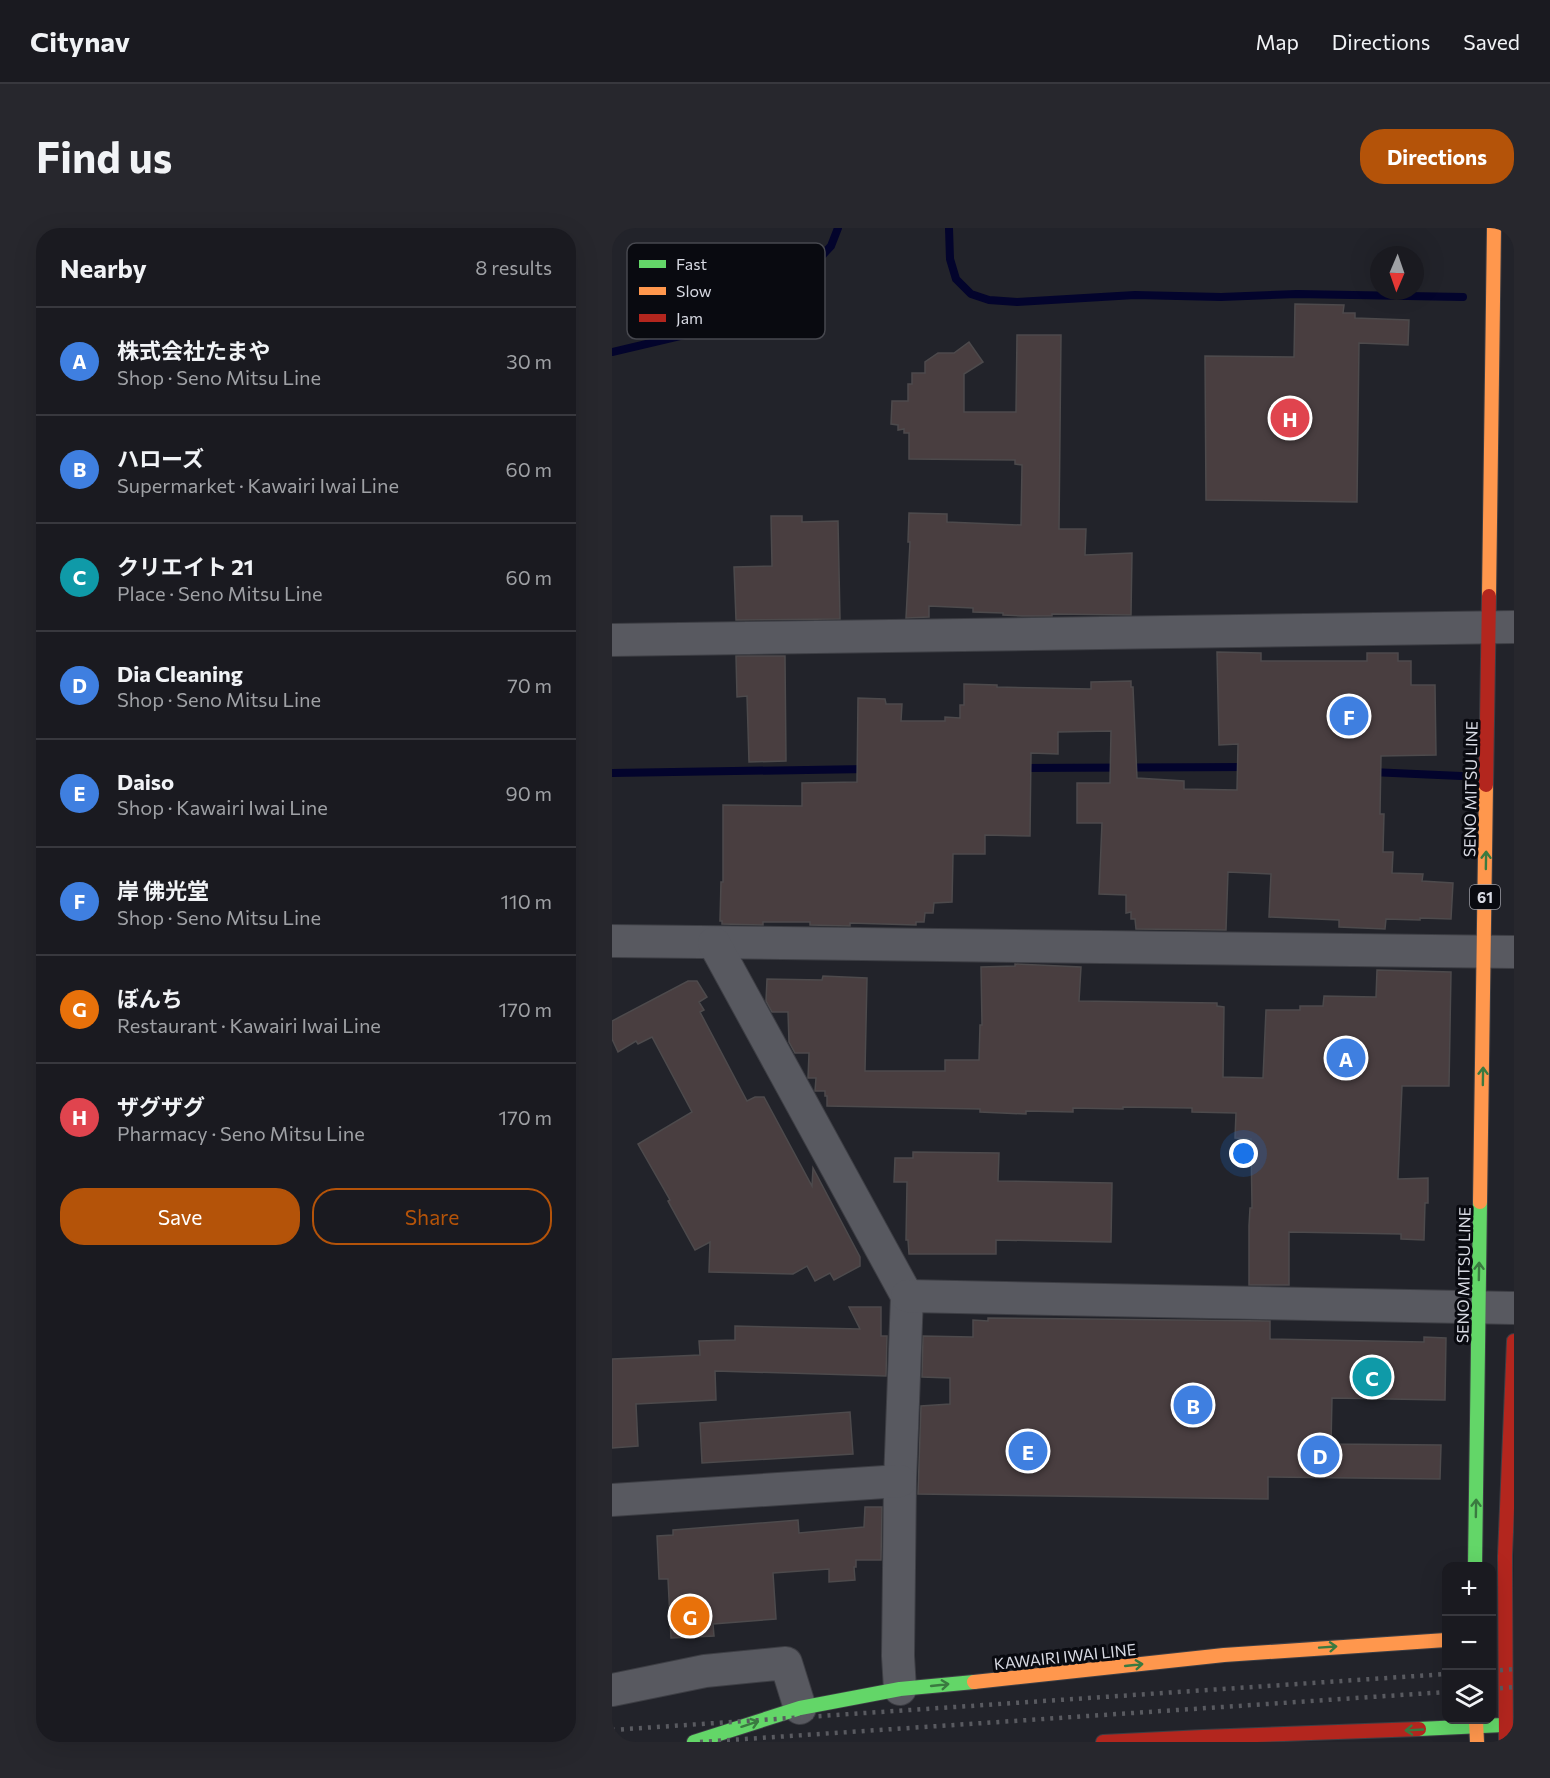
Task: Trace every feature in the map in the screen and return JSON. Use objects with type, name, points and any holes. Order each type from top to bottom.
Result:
[{"type":"main road","name":"SENO MITSU LINE","points":[[1475,1562],[1479,1308],[1499,952],[1501,627],[1494,228]]},
{"type":"main road","points":[[1506,1742],[1510,1724],[1504,1638],[1505,1556],[1514,1341]]},
{"type":"main road","name":"KAWAIRI IWAI LINE","points":[[694,1742],[800,1708],[900,1689],[1224,1655],[1442,1640]]},
{"type":"main road","points":[[1103,1742],[1182,1736],[1393,1731],[1466,1724]]},
{"type":"main road","points":[[1476,1724],[1477,1742]]},
{"type":"street","points":[[612,640],[1501,627]]},
{"type":"street","points":[[612,940],[1499,952]]},
{"type":"street","points":[[714,943],[907,1296],[900,1481],[898,1656],[900,1689]]},
{"type":"street","points":[[907,1296],[1514,1308]]},
{"type":"street","points":[[612,1500],[900,1481]]},
{"type":"street","points":[[612,1690],[705,1671],[786,1663],[800,1708]]},
{"type":"building","points":[[1295,304],[1344,305],[1343,313],[1355,313],[1355,318],[1409,320],[1408,345],[1359,343],[1357,502],[1206,500],[1205,356],[1294,357]]},
{"type":"building","points":[[1017,335],[1061,335],[1059,529],[1086,529],[1085,555],[1132,553],[1131,615],[1022,616],[973,612],[973,608],[929,606],[929,617],[906,618],[910,542],[908,542],[909,513],[947,514],[947,522],[1021,525],[1022,465],[1015,464],[1015,460],[909,459],[909,433],[904,433],[904,429],[898,430],[898,425],[891,424],[892,401],[908,401],[908,384],[912,384],[912,373],[925,373],[925,362],[938,353],[954,353],[969,342],[983,362],[964,374],[964,412],[1016,412]]},
{"type":"building","points":[[771,516],[802,516],[802,522],[838,521],[840,619],[736,620],[734,567],[772,566]]},
{"type":"building","points":[[1217,652],[1261,653],[1261,661],[1367,661],[1367,653],[1398,653],[1398,661],[1411,661],[1411,685],[1435,685],[1436,755],[1381,756],[1380,814],[1384,814],[1383,852],[1393,852],[1392,873],[1423,874],[1422,881],[1453,883],[1451,919],[1386,919],[1385,929],[1339,927],[1339,920],[1269,917],[1271,874],[1228,872],[1226,930],[1136,929],[1135,919],[1131,919],[1131,912],[1126,913],[1126,895],[1099,894],[1102,823],[1077,823],[1077,783],[1110,783],[1111,731],[1058,732],[1058,754],[1031,753],[1030,836],[985,835],[985,854],[953,854],[952,902],[934,903],[933,913],[925,913],[924,922],[916,922],[916,925],[850,923],[850,926],[810,925],[810,922],[763,922],[763,925],[722,924],[720,921],[721,882],[723,882],[723,805],[802,806],[802,783],[857,782],[858,698],[885,699],[886,704],[902,704],[901,721],[945,721],[945,717],[960,718],[960,705],[964,705],[964,684],[1091,689],[1091,682],[1131,681],[1137,778],[1184,781],[1184,789],[1237,790],[1238,744],[1219,745]]},
{"type":"building","points":[[736,656],[785,656],[786,761],[749,762],[747,696],[737,697]]},
{"type":"building","points":[[1015,964],[1081,967],[1079,1001],[1217,1003],[1217,1006],[1224,1007],[1223,1077],[1263,1078],[1266,1010],[1300,1010],[1300,1006],[1323,1006],[1324,996],[1376,997],[1377,970],[1451,972],[1449,1086],[1402,1086],[1398,1179],[1428,1178],[1424,1240],[1401,1239],[1401,1234],[1289,1232],[1289,1285],[1249,1285],[1249,1226],[1250,1208],[1252,1208],[1251,1139],[1235,1138],[1236,1113],[1192,1112],[1192,1108],[1123,1107],[1123,1109],[1073,1108],[1073,1112],[1026,1111],[1026,1114],[980,1112],[980,1109],[827,1106],[825,1091],[815,1091],[816,1078],[808,1078],[809,1053],[795,1053],[789,1042],[788,1012],[772,1012],[766,1001],[767,979],[822,980],[823,976],[867,978],[865,1071],[945,1071],[945,1060],[979,1060],[980,1025],[982,1025],[981,967],[1015,966]]},
{"type":"building","points":[[688,981],[697,981],[707,997],[699,1002],[704,1010],[700,1012],[747,1101],[755,1097],[764,1097],[812,1186],[813,1168],[860,1257],[860,1266],[834,1280],[830,1273],[815,1281],[807,1266],[793,1274],[709,1272],[710,1242],[695,1250],[638,1144],[692,1112],[652,1037],[638,1044],[636,1041],[618,1052],[612,1039],[612,1021]]},
{"type":"building","points":[[913,1152],[999,1153],[998,1181],[1112,1183],[1111,1242],[996,1240],[996,1254],[909,1254],[908,1240],[906,1240],[907,1182],[894,1182],[895,1158],[913,1158]]},
{"type":"building","points":[[849,1307],[881,1307],[881,1336],[887,1336],[886,1376],[715,1371],[716,1400],[636,1404],[638,1446],[612,1448],[612,1359],[700,1355],[699,1341],[735,1340],[735,1326],[860,1329]]},
{"type":"building","points":[[988,1318],[1270,1321],[1270,1339],[1424,1342],[1424,1337],[1446,1338],[1445,1400],[1332,1398],[1331,1444],[1441,1445],[1440,1479],[1268,1477],[1268,1499],[918,1494],[921,1406],[950,1404],[950,1378],[922,1377],[923,1336],[973,1337],[973,1320],[988,1321]]},
{"type":"building","points":[[850,1412],[853,1454],[702,1463],[700,1423]]},
{"type":"building","points":[[865,1507],[882,1507],[881,1560],[856,1560],[855,1580],[829,1582],[829,1569],[773,1573],[776,1619],[713,1624],[714,1636],[671,1638],[668,1579],[659,1579],[657,1536],[673,1535],[673,1530],[798,1520],[799,1533],[864,1527]]},
{"type":"waterway","points":[[825,252],[831,246],[838,228]]},
{"type":"waterway","points":[[949,228],[950,259],[956,279],[971,294],[989,300],[1017,302],[1135,295],[1221,297],[1297,294],[1463,297]]},
{"type":"waterway","points":[[612,352],[667,339]]},
{"type":"waterway","points":[[1020,768],[1248,767]]},
{"type":"waterway","points":[[612,773],[867,769]]},
{"type":"waterway","points":[[1371,772],[1461,776]]},
{"type":"railway","points":[[1496,1671],[1514,1669]]},
{"type":"railway","points":[[612,1730],[1442,1674]]},
{"type":"railway","points":[[1496,1689],[1514,1687]]},
{"type":"railway","points":[[700,1742],[1442,1692]]},
{"type":"traffic: fast","points":[[1475,1562],[1480,1202]]},
{"type":"traffic: fast","points":[[694,1742],[800,1708],[900,1689],[974,1682]]},
{"type":"traffic: fast","points":[[1419,1729],[1503,1725]]},
{"type":"traffic: slow","points":[[1489,596],[1494,228]]},
{"type":"traffic: slow","points":[[1480,1202],[1486,785]]},
{"type":"traffic: slow","points":[[974,1682],[1224,1655],[1442,1640]]},
{"type":"traffic: slow","points":[[1476,1724],[1477,1742]]},
{"type":"traffic: jam","points":[[1486,785],[1489,596]]},
{"type":"traffic: jam","points":[[1506,1742],[1505,1556],[1514,1341]]},
{"type":"traffic: jam","points":[[1103,1742],[1419,1729]]},
{"type":"place","name":"ザグザグ","points":[[1290,418]]},
{"type":"place","name":"岸 佛光堂","points":[[1349,716]]},
{"type":"place","name":"株式会社たまや","points":[[1346,1058]]},
{"type":"place","name":"クリエイト 21","points":[[1372,1377]]},
{"type":"place","name":"ハローズ","points":[[1193,1405]]},
{"type":"place","name":"Daiso","points":[[1028,1451]]},
{"type":"place","name":"Dia Cleaning","points":[[1320,1455]]},
{"type":"place","name":"ぼんち","points":[[690,1616]]}]
